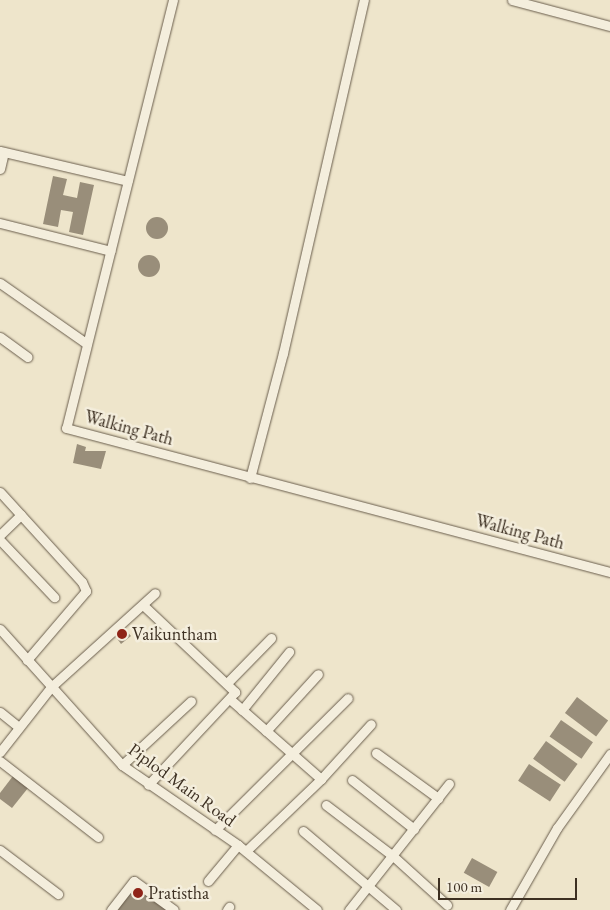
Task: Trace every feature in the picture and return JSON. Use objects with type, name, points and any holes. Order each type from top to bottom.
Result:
[{"type":"street","name":"Walking Path","points":[[173,0],[66,428],[610,572]]},
{"type":"street","points":[[250,477],[283,353],[364,0]]},
{"type":"street","points":[[512,0],[610,26]]},
{"type":"street","points":[[0,169],[2,151],[128,180]]},
{"type":"street","points":[[0,223],[111,250]]},
{"type":"street","points":[[0,283],[87,344]]},
{"type":"street","points":[[0,337],[28,357]]},
{"type":"street","points":[[0,492],[82,582],[86,591],[28,660]]},
{"type":"street","points":[[0,535],[22,515]]},
{"type":"street","points":[[0,540],[54,597]]},
{"type":"street","points":[[0,752],[17,726],[51,687],[156,592]]},
{"type":"street","points":[[143,605],[235,692],[231,700],[148,785]]},
{"type":"street","name":"Piplod Main Road","points":[[0,630],[122,765],[148,785],[238,845],[317,910]]},
{"type":"street","points":[[227,683],[271,638]]},
{"type":"street","points":[[242,710],[288,652]]},
{"type":"street","points":[[266,731],[318,674]]},
{"type":"street","points":[[214,830],[294,755],[348,698]]},
{"type":"street","points":[[231,700],[321,779]]},
{"type":"street","points":[[122,765],[191,702]]},
{"type":"street","points":[[0,712],[17,726]]},
{"type":"street","points":[[246,851],[321,779],[371,724]]},
{"type":"street","points":[[376,753],[438,798]]},
{"type":"street","points":[[510,910],[557,828],[610,754]]},
{"type":"street","points":[[0,761],[98,837]]},
{"type":"street","points":[[352,780],[414,829]]},
{"type":"street","points":[[349,910],[449,784]]},
{"type":"street","points":[[326,806],[392,856],[447,905]]},
{"type":"street","points":[[302,831],[396,910]]},
{"type":"street","points":[[208,881],[238,845]]},
{"type":"street","points":[[0,850],[58,894]]},
{"type":"street","points":[[111,910],[134,882],[174,910]]},
{"type":"building","points":[[53,176],[67,179],[63,195],[77,198],[80,182],[94,185],[83,235],[69,232],[73,212],[61,210],[58,227],[43,224]]},
{"type":"building","points":[[157,217],[167,224],[168,228],[161,238],[157,239],[147,232],[146,228],[153,218]]},
{"type":"building","points":[[149,255],[159,262],[160,266],[153,276],[149,277],[139,270],[138,266],[145,256]]},
{"type":"building","points":[[77,444],[86,447],[85,451],[106,451],[101,469],[73,463]]},
{"type":"building","name":"Vaikuntham","points":[[121,625],[131,636],[121,644],[113,633]]},
{"type":"building","points":[[577,697],[608,720],[596,736],[565,713]]},
{"type":"building","points":[[561,720],[593,742],[581,759],[550,736]]},
{"type":"building","points":[[546,741],[578,764],[565,782],[533,759]]},
{"type":"building","points":[[529,764],[561,785],[550,801],[518,781]]},
{"type":"building","points":[[13,776],[28,788],[12,808],[0,799],[0,793]]},
{"type":"building","points":[[472,858],[497,872],[489,887],[464,873]]},
{"type":"building","name":"Pratistha","points":[[134,876],[178,910],[107,910]]},
{"type":"place","name":"Vaikuntham","points":[[122,634]]},
{"type":"place","name":"Pratistha","points":[[138,893]]}]
